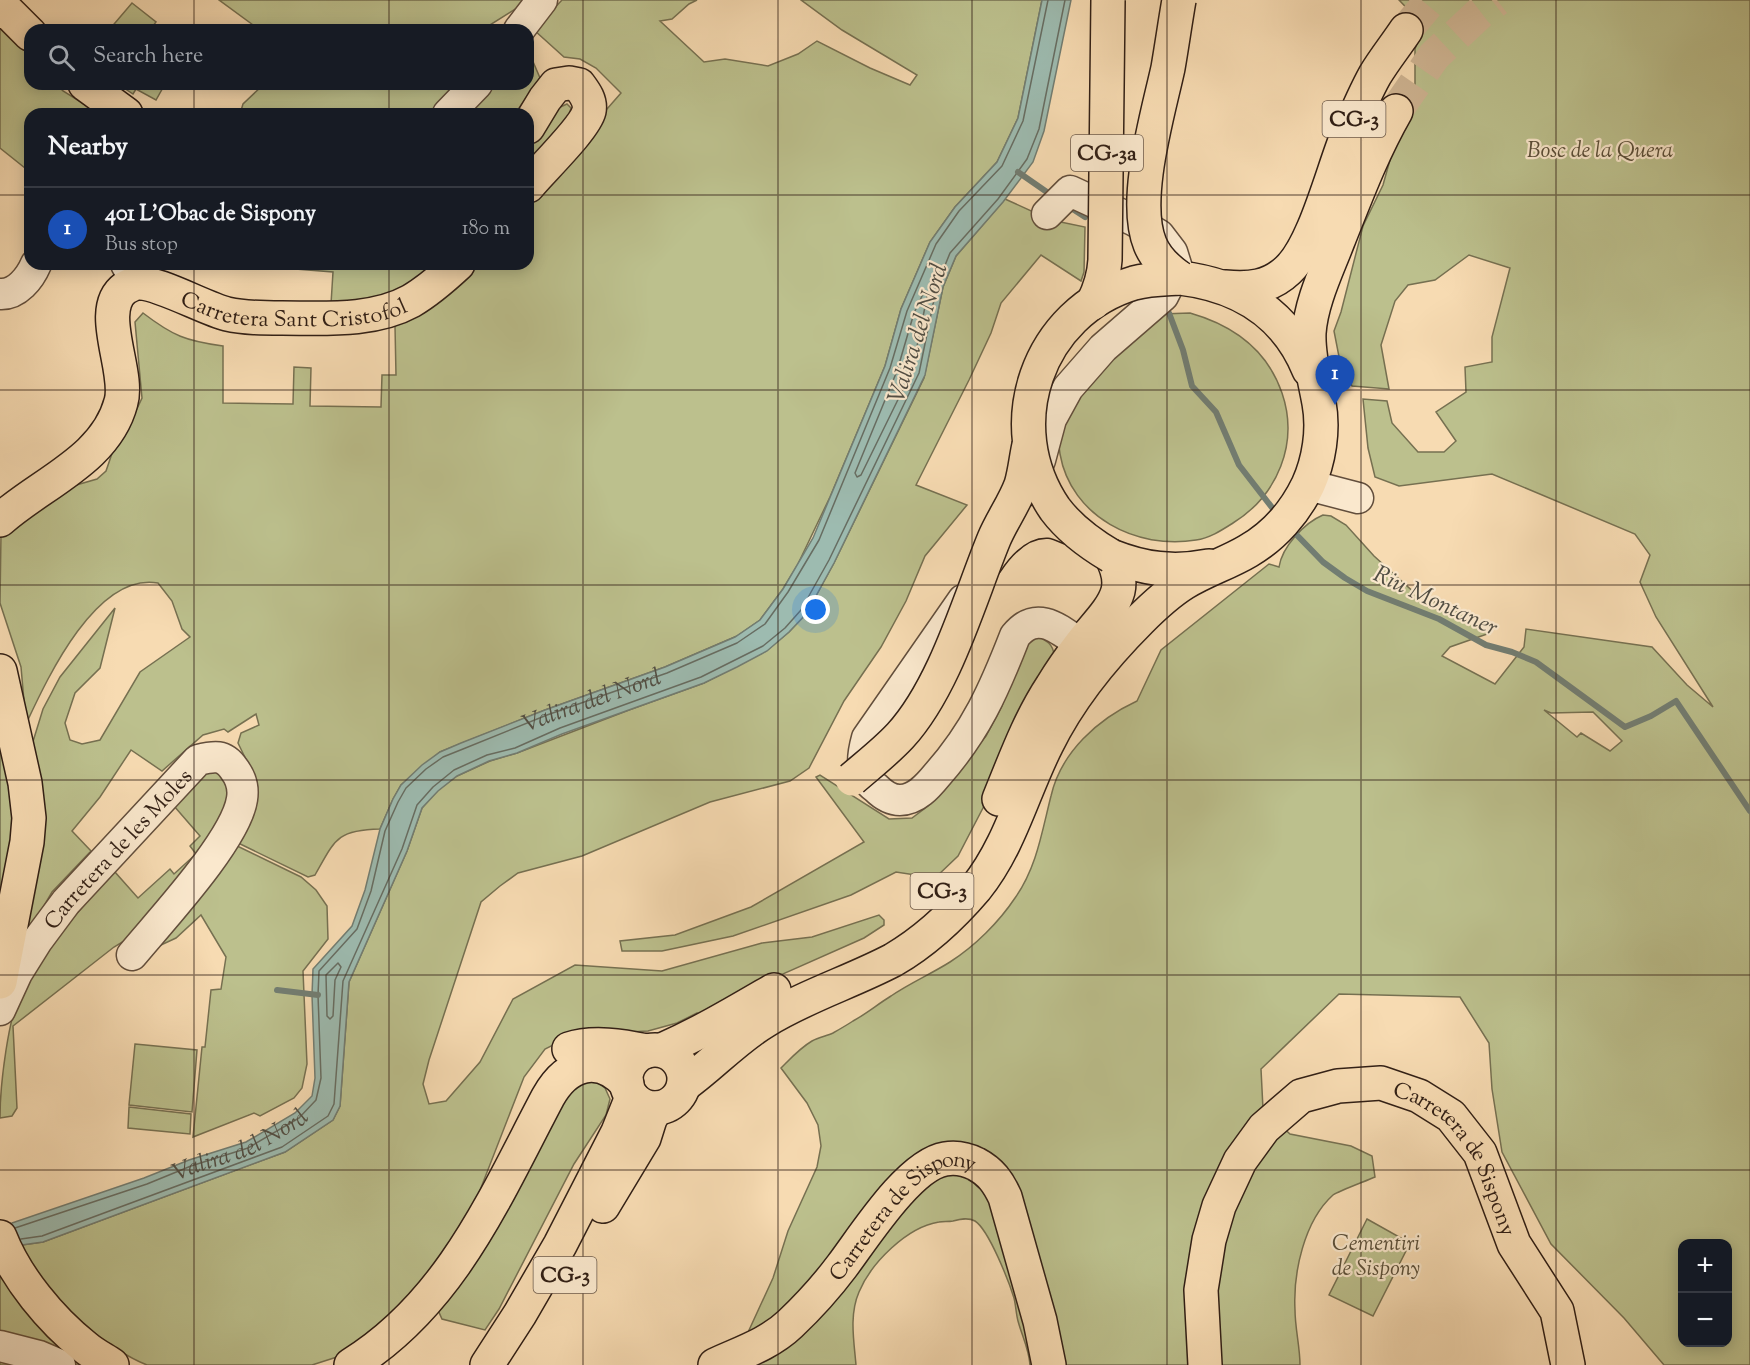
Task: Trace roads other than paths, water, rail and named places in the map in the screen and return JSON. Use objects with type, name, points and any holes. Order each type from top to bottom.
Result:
[{"type":"main road","name":"CG-3a","points":[[1093,303],[1102,282],[1105,260],[1108,0]]},
{"type":"main road","name":"CG-3a","points":[[1179,0],[1146,172],[1144,215],[1150,244],[1167,269],[1180,278]]},
{"type":"main road","points":[[0,4],[24,28]]},
{"type":"main road","name":"CG-3","points":[[1225,287],[1264,287],[1288,270],[1299,257],[1313,227],[1348,132],[1375,75],[1406,30]]},
{"type":"main road","points":[[534,117],[556,86],[569,83],[579,85],[589,101],[589,112],[580,127],[534,179]]},
{"type":"main road","points":[[93,90],[118,108]]},
{"type":"main road","name":"CG-3","points":[[494,1364],[535,1331],[615,1185],[640,1107],[626,1077],[630,1064],[640,1054],[689,1039],[774,990],[880,943],[903,927],[965,866],[976,849],[1038,709],[1080,644],[1164,598],[1219,564],[1247,552],[1272,534],[1293,511],[1308,485],[1317,459],[1321,433],[1320,406],[1314,380],[1309,334],[1320,288],[1364,172],[1395,111]]},
{"type":"main road","name":"Carretera Sant Cristofol","points":[[0,520],[98,446],[111,426],[122,401],[123,380],[112,312],[116,298],[124,289],[132,273],[152,286],[236,316],[328,318],[371,314],[392,309],[411,301],[452,270]]},
{"type":"main road","name":"CG-3","points":[[1219,564],[1189,570],[1162,570],[1136,565],[1111,556],[1071,528],[1056,510],[1044,490],[1035,468],[1029,442],[1030,402],[1041,363],[1063,329],[1093,303],[1134,283],[1180,278],[1210,282],[1225,287],[1239,293],[1276,319],[1291,336],[1303,355],[1314,380]]},
{"type":"main road","points":[[852,779],[900,736],[917,713],[944,664],[995,537],[1022,482],[1029,442]]},
{"type":"main road","points":[[985,564],[997,545],[1013,531],[1034,522],[1050,520],[1071,528]]},
{"type":"main road","name":"CG-3","points":[[494,1364],[560,1245],[618,1132],[640,1107],[666,1107],[674,1102],[695,1077],[722,1052],[762,1022],[793,1005],[897,957],[921,941],[976,887],[997,855],[1048,742],[1088,677],[1115,624],[1119,579],[1111,556]]},
{"type":"main road","points":[[0,671],[25,783],[28,818],[27,842],[0,982]]},
{"type":"main road","points":[[482,1220],[533,1087],[548,1062],[558,1054],[572,1048],[592,1045],[625,1046],[655,1051],[678,1059],[684,1076],[695,1077]]},
{"type":"main road","points":[[351,1365],[377,1349],[402,1327],[451,1271],[482,1220],[560,1078],[577,1067],[599,1066],[610,1070],[640,1107]]},
{"type":"main road","name":"Carretera de Sispony","points":[[1204,1365],[1201,1290],[1209,1240],[1219,1206],[1240,1161],[1264,1128],[1301,1096],[1338,1086],[1381,1083],[1419,1096],[1451,1116],[1480,1152],[1514,1244],[1557,1311],[1568,1365]]},
{"type":"main road","name":"Carretera de Sispony","points":[[715,1365],[767,1341],[789,1324],[840,1269],[893,1198],[908,1182],[931,1164],[951,1158],[968,1161],[980,1167],[998,1182],[1005,1197],[1040,1321],[1049,1365]]},
{"type":"main road","points":[[0,1237],[20,1276],[73,1356],[112,1365]]},
{"type":"street","points":[[524,24],[542,0]]},
{"type":"street","points":[[454,108],[471,90]]},
{"type":"street","points":[[1047,214],[1070,192],[1133,220],[1159,235],[1172,252],[1177,268],[1164,296],[1103,348],[1068,388],[1051,418],[1040,460],[1005,530],[966,596],[867,738],[862,755],[865,776],[880,792],[899,800],[911,798],[925,789],[950,761],[975,726],[999,678],[1015,636],[1026,626],[1035,623],[1049,623],[1080,644]]},
{"type":"street","points":[[0,294],[6,294],[24,283],[34,270]]},
{"type":"street","points":[[1308,485],[1358,498]]},
{"type":"street","name":"Carretera de les Moles","points":[[0,1010],[17,974],[66,902],[198,760],[212,756],[222,757],[229,761],[242,783],[242,802],[225,837],[193,881],[132,955]]},
{"type":"street","points":[[0,1346],[39,1356],[73,1356]]},
{"type":"water","name":"Valira del Nord","points":[[1042,0],[1071,0],[1044,131],[1033,162],[1003,202],[956,256],[943,287],[925,375],[834,563],[806,614],[767,651],[737,667],[704,683],[562,734],[517,753],[489,761],[457,776],[422,808],[407,851],[349,982],[340,1106],[333,1120],[285,1152],[43,1242],[0,1248],[0,1224],[12,1223],[246,1142],[295,1113],[312,1096],[315,1078],[313,969],[352,926],[365,890],[380,829],[393,799],[401,785],[422,765],[440,752],[461,743],[665,667],[735,637],[760,620],[783,589],[813,538],[885,366],[901,309],[930,242],[955,207],[997,162],[1018,118]]},
{"type":"waterway","name":"Riu Montaner","points":[[1018,172],[1054,197]]},
{"type":"waterway","name":"Riu Montaner","points":[[1068,206],[1085,217]]},
{"type":"waterway","name":"Riu Montaner","points":[[1169,313],[1183,350],[1192,386],[1216,412],[1239,465],[1277,514]]},
{"type":"waterway","name":"Riu Montaner","points":[[1290,528],[1323,562],[1345,578],[1367,591],[1439,619],[1486,645],[1536,662],[1625,727],[1651,716],[1676,701],[1750,811]]},
{"type":"waterway","points":[[277,990],[318,995]]},
{"type":"tunnel","points":[[1406,30],[1431,0]]},
{"type":"tunnel","points":[[1396,111],[1434,56],[1497,0]]},
{"type":"place","name":"401 L'Obac de Sispony","points":[[1335,405]]},
{"type":"park label","name":"Bosc de la Quera","points":[[1600,149]]},
{"type":"park label","name":"Cementiri de Sispony","points":[[1376,1254]]}]
